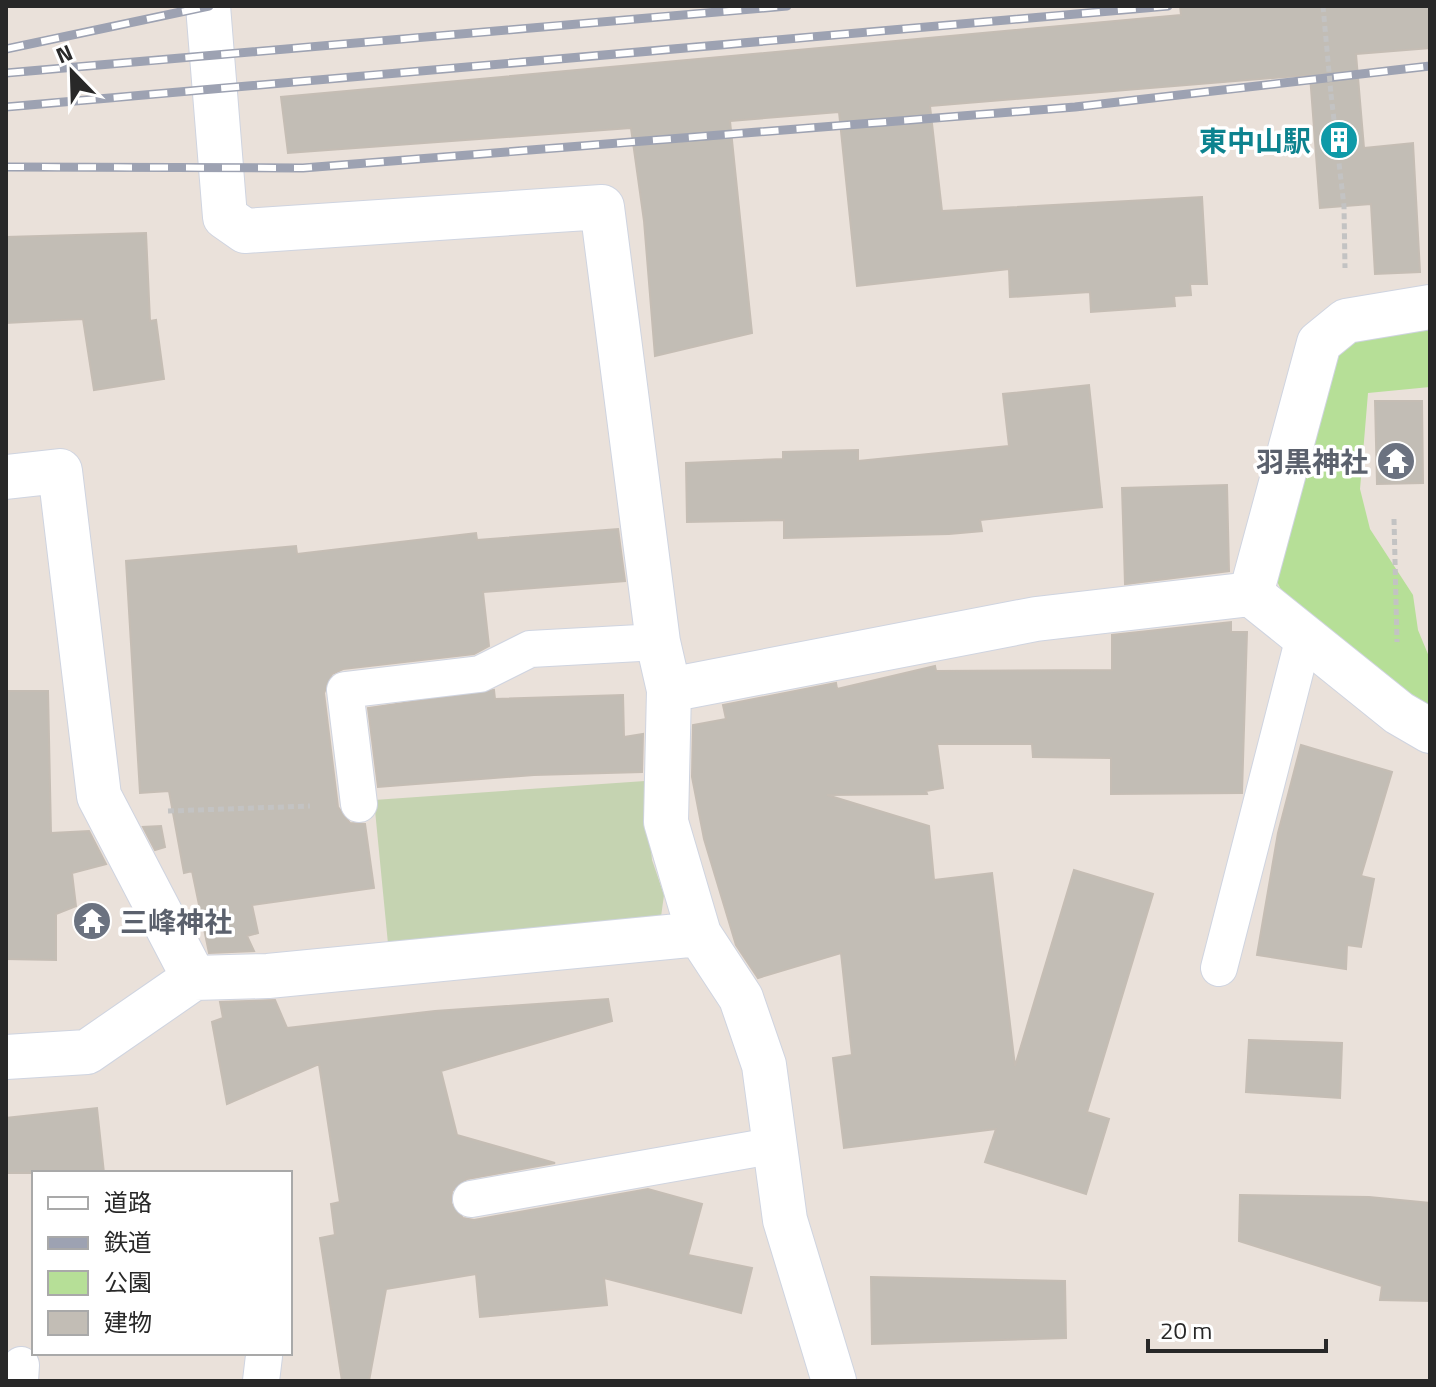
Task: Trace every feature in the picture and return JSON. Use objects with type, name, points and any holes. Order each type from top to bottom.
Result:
[{"type":"street","points":[[208,6],[225,217],[245,231],[602,207],[658,642],[669,690],[666,822],[699,934],[741,998],[764,1065],[785,1220],[834,1381]]},
{"type":"street","points":[[1251,594],[1319,343],[1346,321],[1430,307]]},
{"type":"street","points":[[6,477],[60,471],[99,796],[194,978]]},
{"type":"street","points":[[669,690],[1036,619],[1251,594],[1414,722]]},
{"type":"street","points":[[6,1057],[87,1052],[194,978],[268,976],[699,934]]},
{"type":"lane","points":[[1219,968],[1304,637]]},
{"type":"lane","points":[[359,804],[345,690],[480,674],[530,649],[658,642]]},
{"type":"lane","points":[[471,1199],[777,1145]]},
{"type":"path","points":[[1323,6],[1344,206]]},
{"type":"path","points":[[1394,519],[1414,722]]},
{"type":"path","points":[[109,814],[359,804]]},
{"type":"green space","points":[[1430,323],[1430,387],[1368,393],[1360,489],[1370,529],[1413,595],[1418,630],[1430,659],[1430,720],[1282,592],[1276,579],[1337,357],[1350,335]]},
{"type":"green space","points":[[645,781],[652,860],[664,895],[660,924],[389,954],[374,800]]},
{"type":"building","points":[[1180,6],[1430,6],[1430,48],[1356,54],[1364,148],[1413,143],[1420,272],[1375,274],[1371,204],[1320,208],[1310,75],[930,106],[942,211],[1202,197],[1207,284],[1190,284],[1191,295],[1174,296],[1175,306],[1091,312],[1090,292],[1010,297],[1009,269],[857,286],[839,112],[730,121],[752,333],[655,356],[644,221],[631,128],[288,153],[281,97],[1181,15]]},
{"type":"building","points":[[146,233],[150,321],[156,320],[164,379],[94,390],[83,319],[6,323],[6,237]]},
{"type":"building","points":[[1089,385],[1102,507],[980,520],[982,531],[949,534],[784,538],[784,520],[687,522],[686,463],[783,459],[783,452],[858,450],[858,461],[1009,446],[1003,394]]},
{"type":"building","points":[[1375,401],[1422,401],[1423,483],[1377,484]]},
{"type":"building","points":[[1227,485],[1229,571],[1125,584],[1122,488]]},
{"type":"building","points":[[618,529],[625,581],[483,592],[489,646],[474,654],[343,669],[332,674],[324,693],[338,807],[350,823],[365,824],[374,888],[252,905],[258,933],[247,936],[254,951],[209,953],[192,871],[184,873],[169,791],[140,793],[126,561],[296,546],[297,554],[476,533],[477,540]]},
{"type":"building","points":[[1231,622],[1231,632],[1247,632],[1242,793],[1111,794],[1111,758],[1033,757],[1032,744],[937,744],[943,788],[926,791],[927,794],[827,795],[929,826],[934,880],[992,873],[1015,1066],[1074,870],[1153,894],[1087,1112],[1109,1119],[1086,1194],[985,1162],[996,1129],[844,1148],[833,1058],[852,1055],[841,953],[758,978],[736,945],[704,839],[692,777],[693,725],[726,719],[723,705],[836,683],[837,689],[935,666],[936,671],[1112,670],[1112,635]]},
{"type":"building","points":[[494,690],[495,699],[623,695],[624,737],[643,734],[642,772],[534,775],[378,787],[368,708]]},
{"type":"building","points":[[6,691],[48,691],[51,833],[89,831],[106,864],[72,873],[76,906],[56,914],[56,960],[6,959]]},
{"type":"building","points":[[1301,745],[1392,772],[1361,876],[1374,879],[1361,947],[1347,945],[1346,969],[1257,955],[1278,833]]},
{"type":"building","points":[[161,826],[165,847],[155,850],[143,827]]},
{"type":"building","points":[[608,999],[612,1021],[441,1071],[457,1135],[555,1163],[467,1179],[452,1191],[451,1203],[463,1218],[474,1220],[648,1189],[702,1204],[688,1255],[752,1268],[741,1313],[604,1278],[607,1305],[480,1317],[476,1274],[386,1289],[369,1381],[342,1381],[320,1238],[335,1235],[331,1204],[340,1202],[319,1064],[227,1104],[212,1022],[223,1018],[220,1002],[275,1000],[287,1028],[435,1011]]},
{"type":"building","points":[[1249,1040],[1342,1043],[1340,1098],[1246,1092]]},
{"type":"building","points":[[97,1108],[104,1171],[6,1173],[6,1118]]},
{"type":"building","points":[[1240,1195],[1369,1197],[1430,1203],[1430,1301],[1380,1300],[1382,1286],[1239,1241]]},
{"type":"building","points":[[871,1277],[1065,1281],[1066,1338],[872,1344]]},
{"type":"railway","points":[[6,49],[209,6]]},
{"type":"railway","points":[[6,73],[787,6]]},
{"type":"railway","points":[[6,107],[1168,6]]},
{"type":"railway","points":[[6,167],[303,168],[1075,107],[1430,66]]},
{"type":"place","name":"東中山駅","points":[[1339,140]]},
{"type":"place","name":"羽黒神社","points":[[1396,461]]},
{"type":"place","name":"三峰神社","points":[[92,921]]}]
